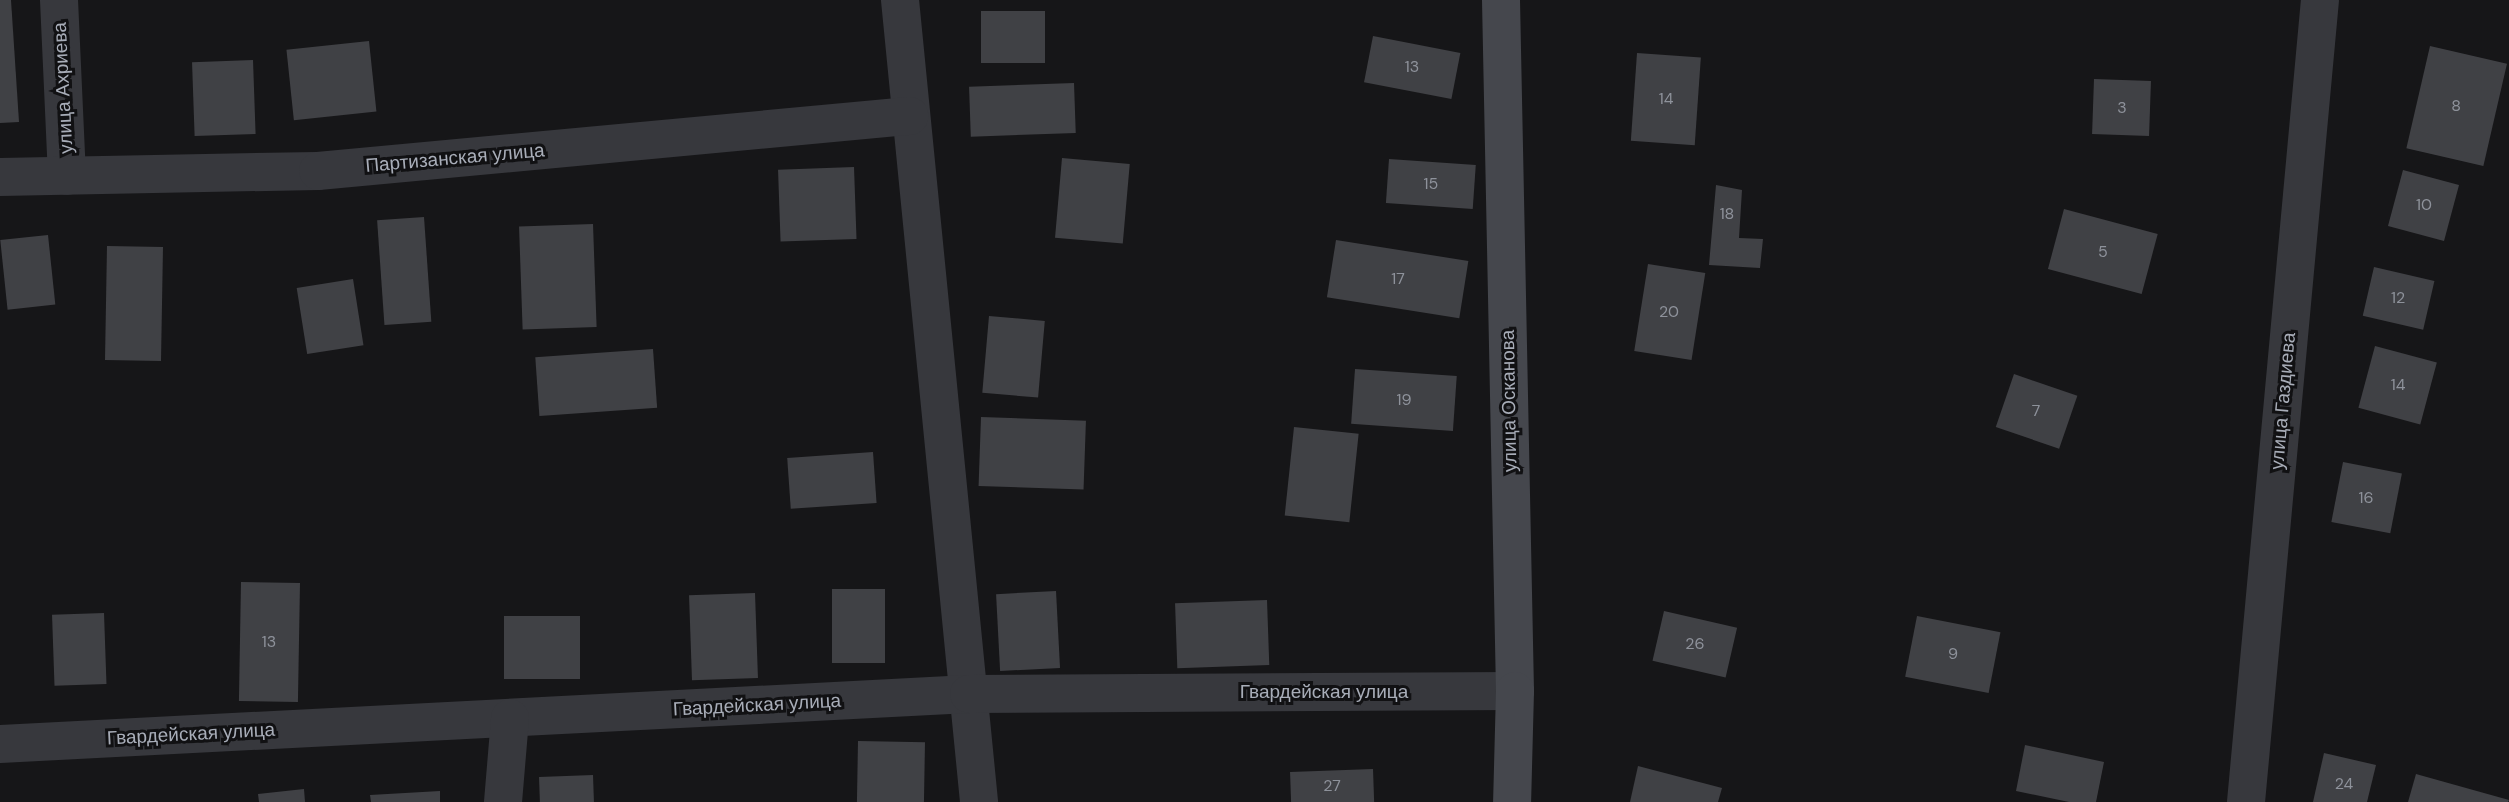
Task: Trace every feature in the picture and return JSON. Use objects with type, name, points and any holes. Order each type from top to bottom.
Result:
[{"type":"main road","name":"улица Осканова","points":[[1501,0],[1515,691],[1512,802]]},
{"type":"street","name":"улица Ахриева","points":[[59,0],[67,176]]},
{"type":"street","points":[[900,0],[909,116],[979,802]]},
{"type":"street","name":"улица Газдиева","points":[[2246,802],[2320,0]]},
{"type":"street","name":"Партизанская улица","points":[[0,177],[318,171],[909,116]]},
{"type":"street","name":"Гвардейская улица","points":[[0,744],[969,694],[1515,691]]},
{"type":"street","points":[[503,802],[510,718]]},
{"type":"building","points":[[0,0],[11,0],[19,122],[0,123]]},
{"type":"building","points":[[981,11],[1045,11],[1045,63],[981,63]]},
{"type":"building","points":[[1373,36],[1460,53],[1451,99],[1364,82]]},
{"type":"building","points":[[369,41],[376,112],[294,120],[286,50]]},
{"type":"building","points":[[2430,46],[2507,64],[2483,166],[2406,148]]},
{"type":"building","points":[[1637,53],[1701,57],[1695,145],[1631,141]]},
{"type":"building","points":[[253,60],[256,134],[195,136],[192,62]]},
{"type":"building","points":[[2094,79],[2151,81],[2149,136],[2092,134]]},
{"type":"building","points":[[1074,83],[1076,133],[971,137],[969,87]]},
{"type":"building","points":[[1062,158],[1130,164],[1123,244],[1055,238]]},
{"type":"building","points":[[1389,159],[1476,165],[1473,209],[1386,203]]},
{"type":"building","points":[[854,167],[857,239],[781,242],[778,170]]},
{"type":"building","points":[[2403,170],[2459,185],[2444,241],[2388,226]]},
{"type":"building","points":[[1716,185],[1742,190],[1739,238],[1763,239],[1760,268],[1709,265]]},
{"type":"building","points":[[2064,209],[2158,234],[2142,294],[2048,269]]},
{"type":"building","points":[[424,217],[431,322],[384,325],[377,220]]},
{"type":"building","points":[[593,224],[597,327],[523,330],[519,227]]},
{"type":"building","points":[[48,235],[55,305],[8,310],[0,240]]},
{"type":"building","points":[[1336,240],[1468,261],[1459,318],[1327,297]]},
{"type":"building","points":[[107,246],[163,247],[161,361],[105,360]]},
{"type":"building","points":[[1648,264],[1705,273],[1692,360],[1634,351]]},
{"type":"building","points":[[2374,267],[2434,281],[2423,330],[2363,316]]},
{"type":"building","points":[[353,279],[363,345],[307,354],[297,288]]},
{"type":"building","points":[[989,316],[1045,321],[1038,398],[982,393]]},
{"type":"building","points":[[2375,346],[2437,363],[2420,424],[2358,408]]},
{"type":"building","points":[[653,349],[657,408],[539,416],[535,357]]},
{"type":"building","points":[[1355,369],[1457,376],[1453,431],[1351,424]]},
{"type":"building","points":[[2014,374],[2077,396],[2059,449],[1996,427]]},
{"type":"building","points":[[981,417],[1086,421],[1084,490],[979,486]]},
{"type":"building","points":[[1294,427],[1359,434],[1349,522],[1285,516]]},
{"type":"building","points":[[873,452],[877,503],[791,509],[787,458]]},
{"type":"building","points":[[2343,462],[2402,473],[2390,533],[2331,522]]},
{"type":"building","points":[[241,582],[300,583],[298,702],[239,701]]},
{"type":"building","points":[[832,589],[885,589],[885,663],[832,663]]},
{"type":"building","points":[[1056,591],[1060,668],[1000,671],[996,594]]},
{"type":"building","points":[[755,593],[758,678],[692,680],[689,595]]},
{"type":"building","points":[[1267,600],[1269,665],[1177,668],[1175,603]]},
{"type":"building","points":[[1664,611],[1737,628],[1726,678],[1653,661]]},
{"type":"building","points":[[104,613],[106,684],[55,686],[52,615]]},
{"type":"building","points":[[504,616],[580,616],[580,679],[504,679]]},
{"type":"building","points":[[1917,616],[2000,632],[1989,693],[1905,677]]},
{"type":"building","points":[[858,741],[925,742],[924,802],[857,802]]},
{"type":"building","points":[[2025,745],[2104,762],[2096,802],[2069,802],[2016,791]]},
{"type":"building","points":[[2324,753],[2376,765],[2367,802],[2313,802]]},
{"type":"building","points":[[1638,766],[1722,788],[1718,802],[1630,802]]},
{"type":"building","points":[[1373,769],[1374,802],[1291,802],[1290,772]]},
{"type":"building","points":[[2416,774],[2509,800],[2408,802]]},
{"type":"building","points":[[593,775],[594,802],[540,802],[539,777]]},
{"type":"building","points":[[304,789],[305,802],[259,802],[258,794]]},
{"type":"building","points":[[440,791],[440,802],[371,802],[370,795]]}]
